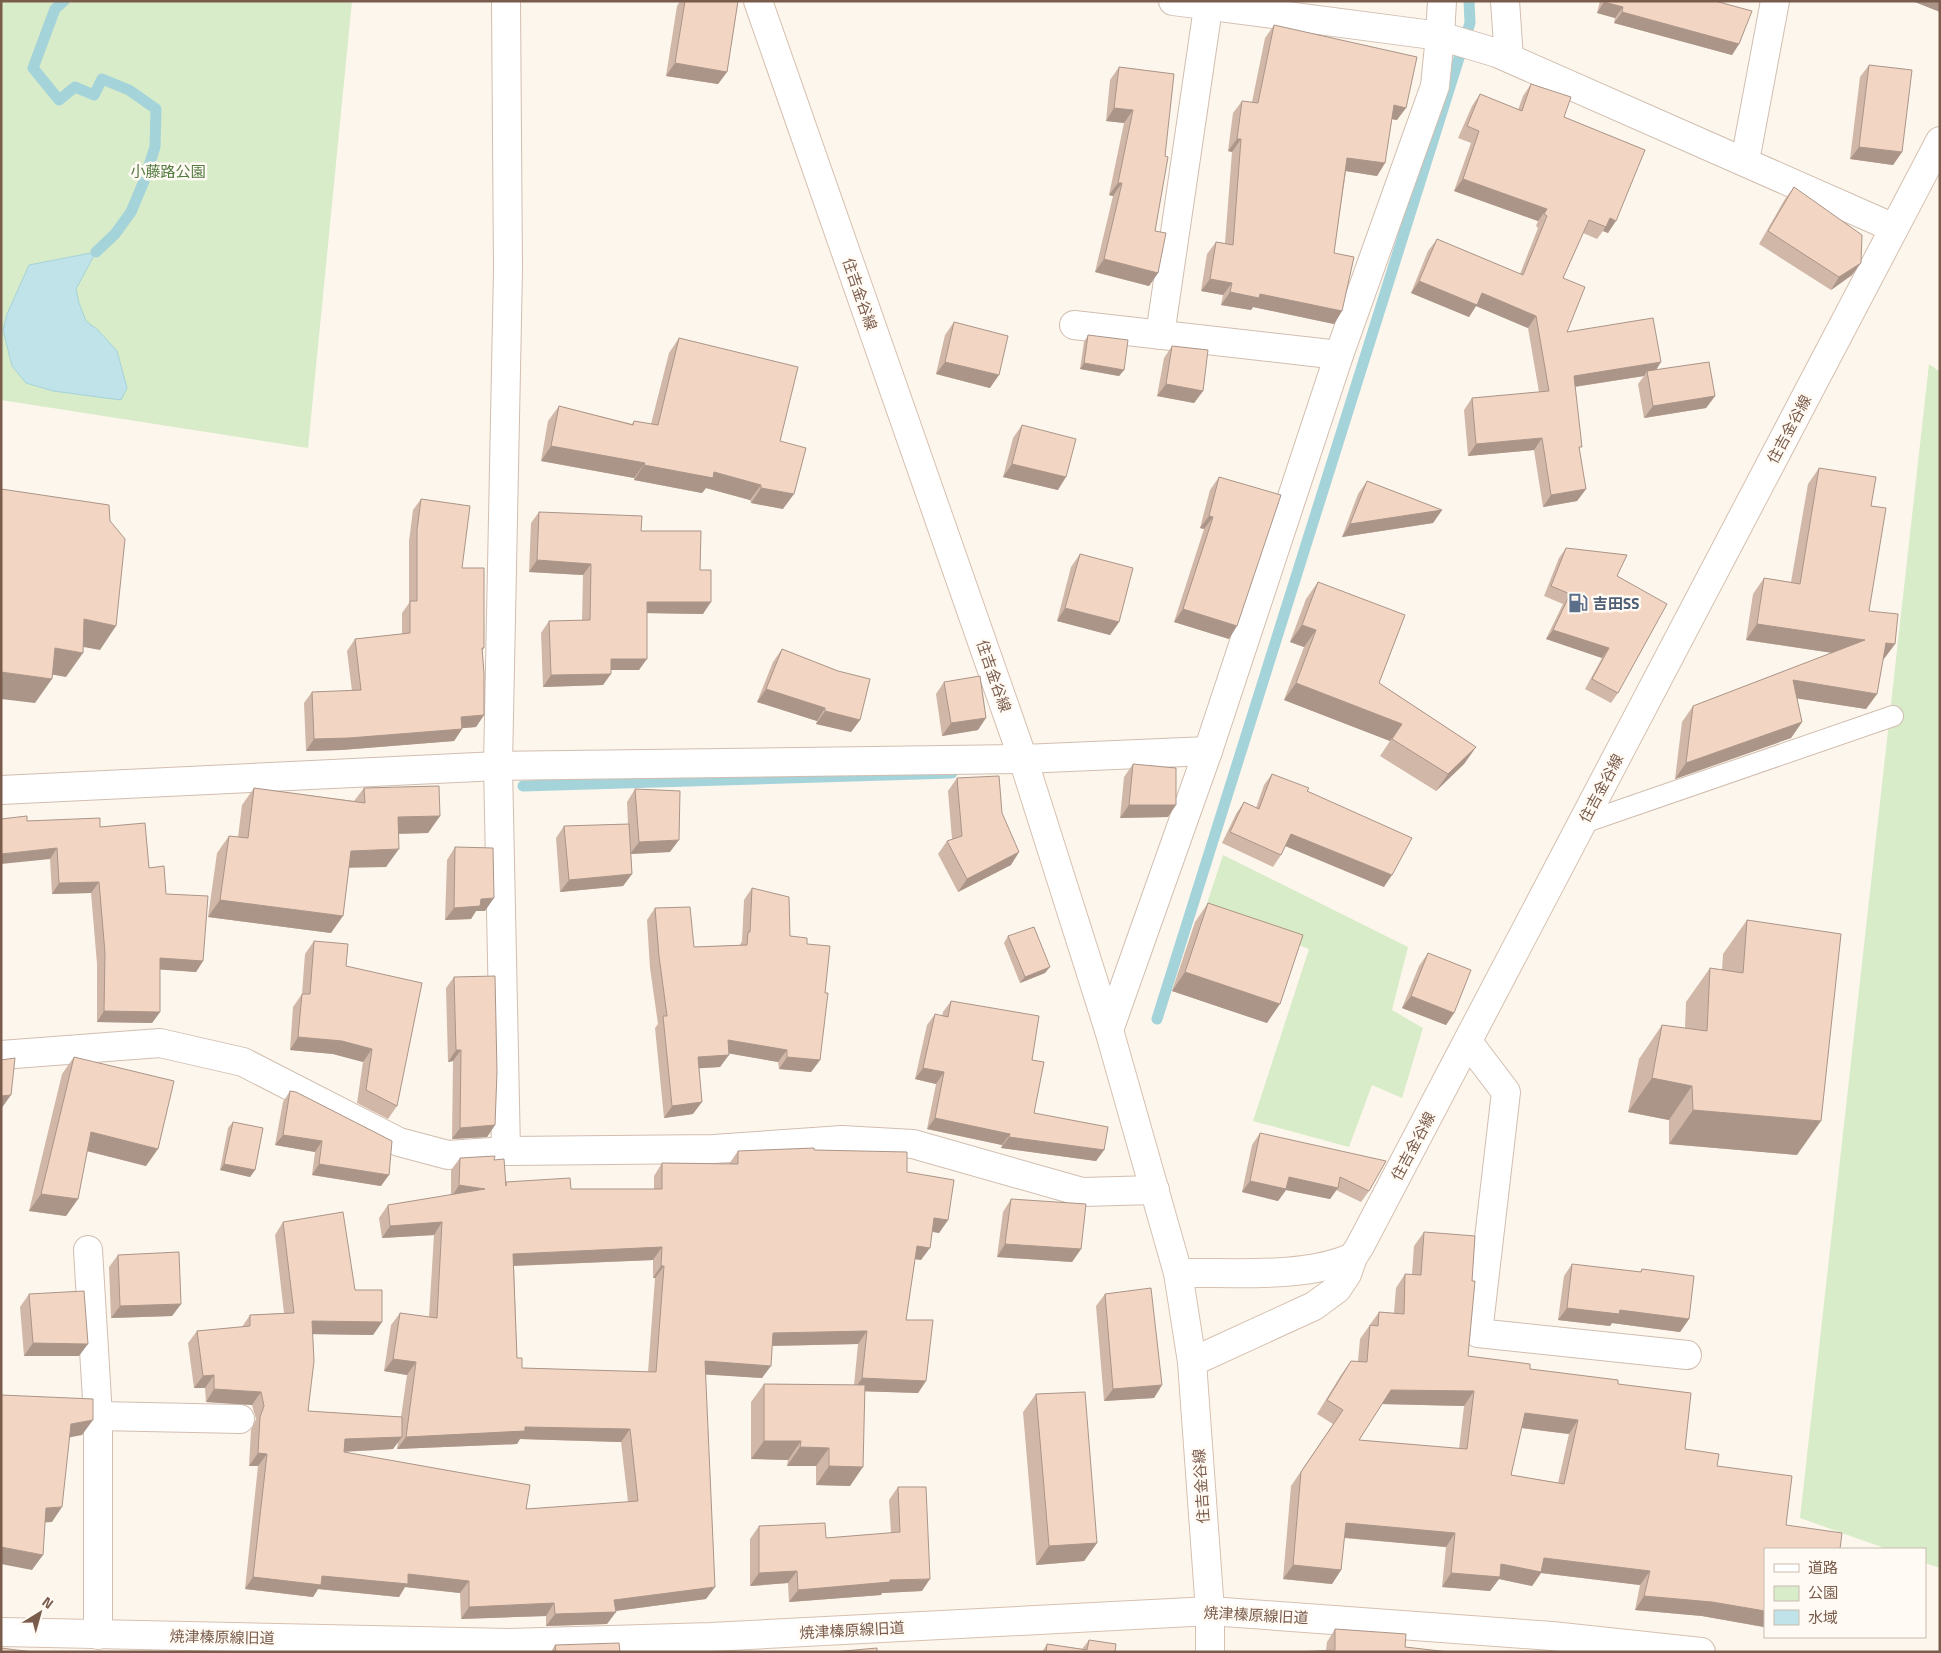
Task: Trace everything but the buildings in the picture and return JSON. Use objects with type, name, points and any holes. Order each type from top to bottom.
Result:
[{"type":"street","points":[[506,1],[508,270],[498,766],[506,1151]]},
{"type":"street","name":"住吉金谷線","points":[[758,1],[1023,759],[1109,1030],[1178,1273],[1192,1362],[1210,1611],[1210,1652]]},
{"type":"street","points":[[1172,1],[1208,4],[1447,38],[1503,56],[1894,228]]},
{"type":"street","points":[[1109,1030],[1208,751],[1339,356],[1435,86],[1447,38],[1442,1]]},
{"type":"street","points":[[1503,56],[1505,1]]},
{"type":"street","points":[[1745,161],[1775,1]]},
{"type":"street","points":[[1160,335],[1208,4]]},
{"type":"street","name":"住吉金谷線","points":[[1192,1362],[1314,1306],[1337,1289],[1347,1274],[1353,1257],[1468,1042],[1940,141]]},
{"type":"street","points":[[1074,326],[1339,356]]},
{"type":"street","points":[[1,790],[498,766],[1023,759],[1208,751]]},
{"type":"street","points":[[1468,1042],[1506,1092],[1478,1333],[1687,1355]]},
{"type":"street","points":[[1,1055],[160,1043],[243,1062],[399,1142],[448,1155],[506,1151],[714,1149],[842,1140],[913,1144],[1082,1192],[1155,1190]]},
{"type":"street","points":[[88,1250],[98,1416],[98,1635]]},
{"type":"street","points":[[1178,1273],[1314,1270],[1353,1257]]},
{"type":"street","points":[[98,1416],[240,1419]]},
{"type":"street","name":"焼津榛原線旧道","points":[[1,1632],[509,1643],[711,1644],[1210,1611],[1551,1644],[1701,1652]]},
{"type":"lane","points":[[1583,823],[1893,716]]},
{"type":"green space","name":"小藤路公園","points":[[1,1],[352,1],[308,448],[1,400]]},
{"type":"green space","points":[[1929,364],[1940,372],[1940,1568],[1926,1563],[1926,1548],[1884,1548],[1800,1518]]},
{"type":"green space","points":[[1223,855],[1408,947],[1392,1010],[1423,1028],[1402,1098],[1372,1085],[1349,1147],[1253,1121],[1309,949],[1205,909]]},
{"type":"water","points":[[96,252],[76,289],[86,321],[98,330],[117,351],[127,388],[121,400],[53,391],[26,383],[12,366],[3,330],[7,314],[29,265]]},
{"type":"waterway","points":[[64,1],[55,9],[33,68],[59,100],[75,87],[94,95],[102,79],[129,90],[156,109],[155,147],[131,212],[115,234],[96,252]]},
{"type":"waterway","points":[[1157,1019],[1470,23],[1469,1]]},
{"type":"waterway","points":[[523,786],[952,773]]},
{"type":"place","name":"吉田SS","points":[[1578,603]]}]
